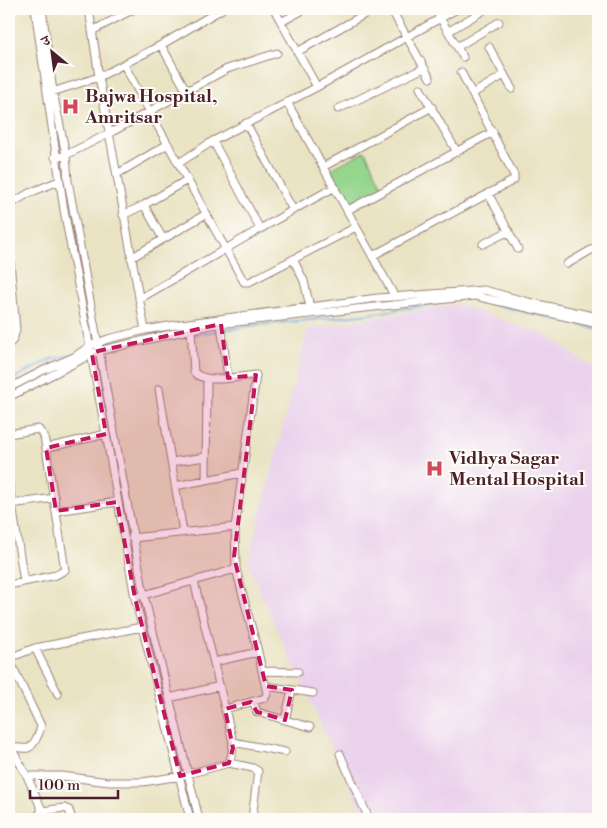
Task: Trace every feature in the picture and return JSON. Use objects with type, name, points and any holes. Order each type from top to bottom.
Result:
[{"type":"street","points":[[35,9],[50,93],[66,155],[68,181],[106,434],[135,598],[198,819]]},
{"type":"street","points":[[42,9],[55,157],[59,181],[94,348],[115,433],[132,538],[169,698],[184,775],[190,819]]},
{"type":"street","points":[[89,9],[99,77],[144,330]]},
{"type":"street","points":[[92,31],[134,9]]},
{"type":"street","points":[[50,93],[99,77],[124,65],[222,9]]},
{"type":"street","points":[[274,9],[317,87]]},
{"type":"street","points":[[281,22],[305,9]]},
{"type":"street","points":[[297,52],[374,9]]},
{"type":"street","points":[[390,9],[430,78]]},
{"type":"street","points":[[435,9],[463,56]]},
{"type":"street","points":[[179,163],[213,141],[317,87],[457,9]]},
{"type":"street","points":[[449,31],[486,9]]},
{"type":"street","points":[[457,47],[499,22]]},
{"type":"street","points":[[161,45],[186,90]]},
{"type":"street","points":[[489,47],[512,89]]},
{"type":"street","points":[[55,157],[66,155],[110,133],[227,69],[277,53]]},
{"type":"street","points":[[124,65],[242,281],[246,283],[356,227]]},
{"type":"street","points":[[338,109],[424,68]]},
{"type":"street","points":[[372,256],[488,193],[511,183],[515,177],[461,72]]},
{"type":"street","points":[[472,94],[504,75]]},
{"type":"street","points":[[420,88],[457,152]]},
{"type":"street","points":[[287,102],[395,297]]},
{"type":"street","points":[[323,167],[432,107]]},
{"type":"street","points":[[246,123],[293,210]]},
{"type":"street","points":[[348,210],[492,132]]},
{"type":"street","points":[[213,141],[260,229]]},
{"type":"street","points":[[117,174],[168,144]]},
{"type":"street","points":[[123,215],[187,180]]},
{"type":"street","points":[[9,204],[29,193],[59,181]]},
{"type":"street","points":[[139,299],[335,187]]},
{"type":"street","points":[[488,193],[518,249]]},
{"type":"street","points":[[144,205],[163,239]]},
{"type":"street","points":[[131,258],[206,214]]},
{"type":"street","points":[[483,244],[509,231]]},
{"type":"street","points":[[567,264],[598,248]]},
{"type":"street","points":[[9,250],[15,336],[9,344]]},
{"type":"street","points":[[293,259],[304,281],[310,306]]},
{"type":"street","points":[[9,388],[94,348],[144,330],[310,306],[484,290],[528,302],[598,317]]},
{"type":"street","points":[[9,397],[83,360],[94,348],[221,324],[475,296],[598,324]]},
{"type":"street","points":[[221,324],[228,378]]},
{"type":"street","points":[[190,330],[194,372],[197,376],[207,380],[256,375],[235,527],[236,569],[266,686],[266,697],[226,709]]},
{"type":"street","points":[[206,480],[207,380]]},
{"type":"street","points":[[159,389],[183,532]]},
{"type":"street","points":[[9,434],[38,429],[44,436],[65,570],[56,576],[9,585]]},
{"type":"street","points":[[46,448],[106,434]]},
{"type":"street","points":[[171,462],[206,457]]},
{"type":"street","points":[[174,486],[242,473]]},
{"type":"street","points":[[9,485],[12,504],[12,532],[24,582]]},
{"type":"street","points":[[12,504],[55,498]]},
{"type":"street","points":[[56,511],[117,502]]},
{"type":"street","points":[[132,538],[235,527]]},
{"type":"street","points":[[135,598],[236,569]]},
{"type":"street","points":[[194,581],[233,742],[229,763]]},
{"type":"street","points":[[10,745],[30,747],[41,726],[9,658],[35,648],[142,627]]},
{"type":"street","points":[[35,648],[58,694]]},
{"type":"street","points":[[214,662],[258,652]]},
{"type":"street","points":[[262,671],[298,672]]},
{"type":"street","points":[[169,698],[220,686]]},
{"type":"street","points":[[266,686],[313,693]]},
{"type":"street","points":[[285,720],[292,690]]},
{"type":"street","points":[[254,702],[256,712],[310,727]]},
{"type":"street","points":[[233,742],[285,752]]},
{"type":"street","points":[[10,745],[27,776],[42,812]]},
{"type":"street","points":[[340,754],[369,819]]},
{"type":"street","points":[[27,776],[62,776],[127,782],[160,780],[229,763],[253,768],[258,771],[252,819]]},
{"type":"street","points":[[29,819],[42,812],[67,809],[71,812],[72,819]]},
{"type":"highlighted area","points":[[221,324],[228,378],[256,375],[234,557],[266,686],[292,690],[285,720],[257,712],[251,702],[225,709],[233,748],[229,763],[180,776],[135,598],[117,502],[56,511],[46,448],[106,434],[92,354],[98,351]]},
{"type":"shaded area","name":"Vidhya Sagar Mental Hospital","points":[[457,304],[548,336],[598,372],[598,819],[365,819],[248,563],[308,329]]},
{"type":"green space","points":[[365,151],[385,192],[352,209],[331,169]]},
{"type":"waterway","points":[[476,300],[598,329]]},
{"type":"waterway","points":[[224,330],[256,325],[362,315],[440,303]]},
{"type":"waterway","points":[[194,334],[219,331]]},
{"type":"waterway","points":[[164,339],[189,335]]},
{"type":"waterway","points":[[9,381],[51,359],[71,355]]},
{"type":"place","name":"Bajwa Hospital, Amritsar","points":[[71,106]]},
{"type":"place","name":"Vidhya Sagar Mental Hospital","points":[[435,468]]}]
